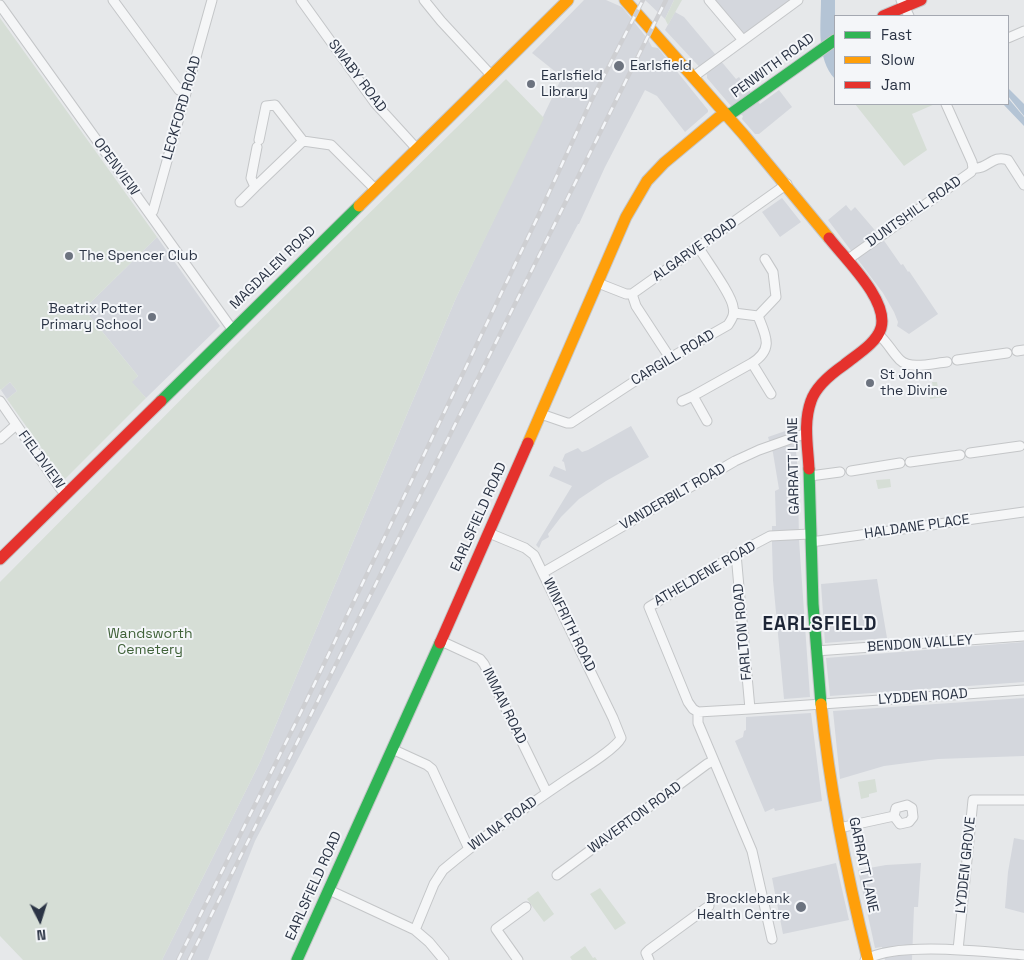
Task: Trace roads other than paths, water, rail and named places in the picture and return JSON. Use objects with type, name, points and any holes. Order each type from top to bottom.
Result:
[{"type":"main road","name":"MAGDALEN ROAD","points":[[0,559],[568,0]]},
{"type":"main road","points":[[625,0],[787,184],[847,260],[878,306],[882,324],[879,336]]},
{"type":"main road","points":[[886,15],[920,0]]},
{"type":"main road","name":"PENWITH ROAD","points":[[726,115],[732,113],[834,41]]},
{"type":"main road","name":"EARLSFIELD ROAD","points":[[297,960],[489,533],[626,217],[647,181],[664,163],[719,117],[726,115]]},
{"type":"main road","name":"GARRATT LANE","points":[[867,959],[831,788],[821,704],[810,563],[810,476],[807,415],[814,393],[836,370],[879,336]]},
{"type":"street","points":[[113,0],[179,90],[185,94]]},
{"type":"street","name":"LECKFORD ROAD","points":[[150,214],[154,208],[212,0]]},
{"type":"street","name":"SWABY ROAD","points":[[301,0],[375,103],[418,149]]},
{"type":"street","points":[[424,0],[441,22],[491,75]]},
{"type":"street","points":[[709,0],[742,39]]},
{"type":"street","points":[[693,77],[742,39],[798,0]]},
{"type":"street","name":"OPENVIEW","points":[[0,5],[232,329]]},
{"type":"street","points":[[1009,38],[1024,31]]},
{"type":"street","points":[[255,187],[251,178],[266,106],[275,105],[303,141],[331,145],[375,189]]},
{"type":"street","name":"DUNTSHILL ROAD","points":[[847,260],[971,172],[972,168],[968,153],[946,105]]},
{"type":"street","points":[[240,202],[303,141]]},
{"type":"street","points":[[972,168],[978,169],[1000,158],[1008,160],[1024,185]]},
{"type":"street","name":"ALGARVE ROAD","points":[[632,294],[787,184]]},
{"type":"street","points":[[699,248],[732,301],[734,313],[758,316]]},
{"type":"street","points":[[758,316],[776,297],[777,292],[773,272],[765,259]]},
{"type":"street","points":[[598,283],[626,294],[632,294],[636,306],[670,358]]},
{"type":"street","name":"CARGILL ROAD","points":[[541,414],[571,423],[670,358],[728,325],[734,313]]},
{"type":"street","points":[[682,402],[759,358],[767,343],[766,335],[758,316]]},
{"type":"street","points":[[879,336],[888,343],[901,361],[918,365],[946,362]]},
{"type":"street","points":[[957,360],[1007,353]]},
{"type":"street","points":[[752,363],[771,394]]},
{"type":"street","points":[[693,396],[707,420]]},
{"type":"street","name":"FIELDVIEW","points":[[0,402],[66,494]]},
{"type":"street","points":[[0,439],[16,425]]},
{"type":"street","name":"VANDERBILT ROAD","points":[[544,572],[735,461],[759,450],[807,433]]},
{"type":"street","points":[[970,453],[1020,446]]},
{"type":"street","points":[[910,462],[960,455]]},
{"type":"street","points":[[851,471],[900,463]]},
{"type":"street","points":[[810,476],[840,472]]},
{"type":"street","name":"HALDANE PLACE","points":[[811,538],[1024,512]]},
{"type":"street","name":"WINFRITH ROAD","points":[[489,533],[525,548],[534,554],[621,734],[619,742]]},
{"type":"street","name":"ATHELDENE ROAD","points":[[772,939],[752,851],[698,723],[698,712],[693,710],[688,702],[649,606],[770,536],[811,538]]},
{"type":"street","name":"FARLTON ROAD","points":[[736,554],[750,709]]},
{"type":"street","name":"BENDON VALLEY","points":[[816,651],[1024,636]]},
{"type":"street","name":"INMAN ROAD","points":[[440,641],[480,659],[484,664],[546,793]]},
{"type":"street","name":"LYDDEN ROAD","points":[[821,704],[1024,690]]},
{"type":"street","points":[[698,712],[821,704]]},
{"type":"street","name":"WILNA ROAD","points":[[415,930],[434,884],[443,870],[546,793],[619,742]]},
{"type":"street","points":[[392,749],[428,765],[432,769],[469,849]]},
{"type":"street","name":"WAVERTON ROAD","points":[[557,875],[713,761]]},
{"type":"street","name":"LYDDEN GROVE","points":[[958,950],[973,800],[1024,800]]},
{"type":"street","points":[[839,828],[894,816]]},
{"type":"street","points":[[329,890],[415,930],[430,942],[444,960]]},
{"type":"street","points":[[649,960],[646,953],[649,950],[709,906]]},
{"type":"street","points":[[518,960],[496,929],[526,907]]},
{"type":"street","points":[[867,959],[912,949],[1024,955]]},
{"type":"water","points":[[821,0],[835,0],[834,78],[829,71],[822,52],[820,31]]},
{"type":"water","points":[[1009,89],[1024,104],[1024,116],[1009,97]]},
{"type":"water","points":[[1009,99],[1024,117],[1024,126],[1004,105],[1009,105]]},
{"type":"railway","points":[[178,960],[301,712],[542,208],[591,101],[643,0]]},
{"type":"railway","points":[[189,960],[666,0]]},
{"type":"place","name":"Earlsfield","points":[[619,66]]},
{"type":"place","name":"Earlsfield Library","points":[[531,84]]},
{"type":"place","name":"The Spencer Club","points":[[69,256]]},
{"type":"place","name":"Beatrix Potter Primary School","points":[[152,317]]},
{"type":"place","name":"St John the Divine","points":[[870,383]]},
{"type":"place","name":"Brocklebank Health Centre","points":[[801,907]]},
{"type":"district","name":"EARLSFIELD","points":[[820,625]]},
{"type":"park label","name":"Wandsworth Cemetery","points":[[150,642]]}]
